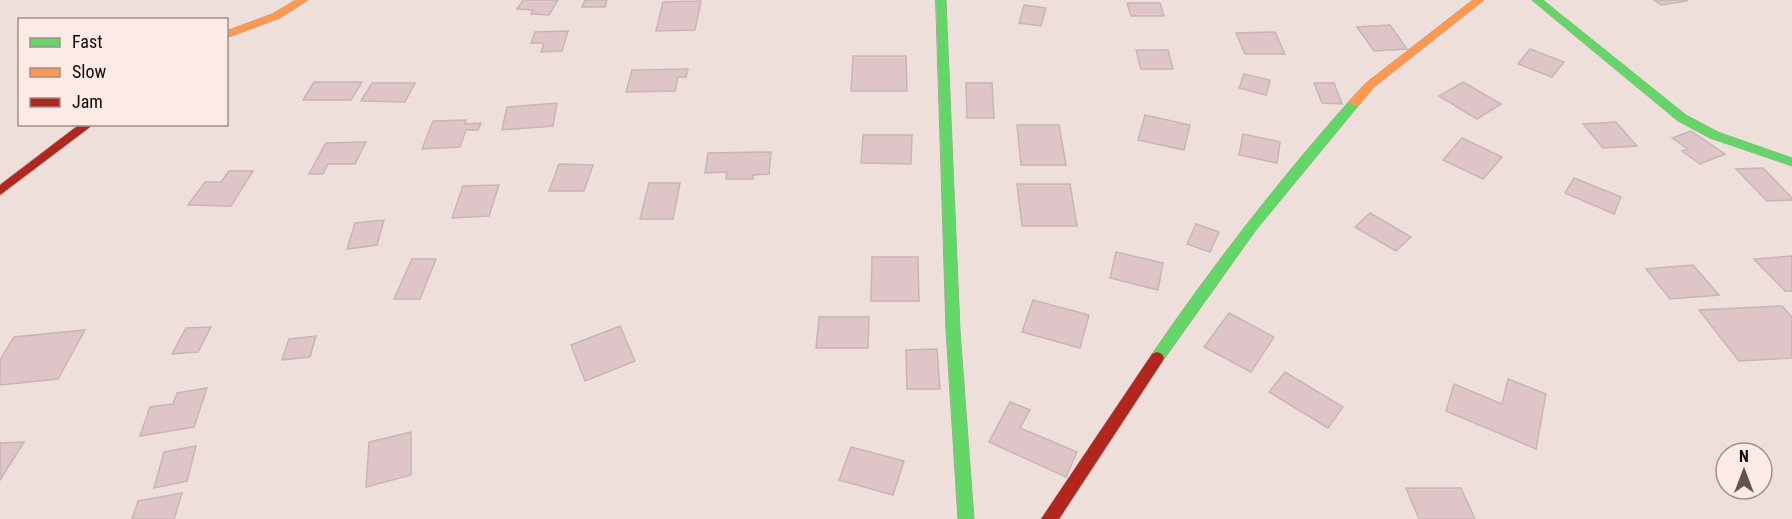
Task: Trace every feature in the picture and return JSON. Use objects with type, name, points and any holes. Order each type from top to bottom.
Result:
[{"type":"street","points":[[228,34],[276,16],[303,0]]},
{"type":"street","points":[[941,0],[953,330],[966,519]]},
{"type":"street","points":[[1049,519],[1197,300],[1293,172],[1370,85],[1479,0]]},
{"type":"street","points":[[1537,0],[1682,118],[1714,135],[1792,162]]},
{"type":"street","points":[[0,191],[85,126]]},
{"type":"building","points":[[523,0],[558,0],[549,15],[531,14],[533,10],[517,9]]},
{"type":"building","points":[[585,0],[607,0],[605,7],[582,7]]},
{"type":"building","points":[[1654,0],[1686,0],[1687,1],[1661,5]]},
{"type":"building","points":[[701,1],[695,30],[656,31],[663,2]]},
{"type":"building","points":[[1127,3],[1160,3],[1164,16],[1131,16]]},
{"type":"building","points":[[1024,5],[1046,8],[1041,26],[1019,23]]},
{"type":"building","points":[[1390,25],[1407,49],[1374,51],[1357,27]]},
{"type":"building","points":[[568,31],[562,51],[541,52],[544,43],[531,43],[535,32]]},
{"type":"building","points":[[1275,32],[1285,54],[1245,54],[1236,33]]},
{"type":"building","points":[[1530,49],[1564,62],[1552,77],[1518,64]]},
{"type":"building","points":[[1136,50],[1168,50],[1173,69],[1141,69]]},
{"type":"building","points":[[853,56],[906,56],[907,91],[851,91]]},
{"type":"building","points":[[688,69],[686,77],[678,77],[675,91],[626,92],[632,70]]},
{"type":"building","points":[[1244,74],[1270,80],[1266,95],[1239,88]]},
{"type":"building","points":[[314,82],[362,82],[351,100],[303,100]]},
{"type":"building","points":[[1463,82],[1501,104],[1477,119],[1439,96]]},
{"type":"building","points":[[372,83],[415,83],[405,102],[361,101]]},
{"type":"building","points":[[966,83],[992,83],[994,118],[967,118]]},
{"type":"building","points":[[1314,83],[1334,83],[1342,104],[1322,103]]},
{"type":"building","points":[[557,103],[553,126],[502,130],[507,107]]},
{"type":"building","points":[[1145,115],[1190,125],[1184,150],[1138,140]]},
{"type":"building","points":[[466,120],[465,124],[481,123],[478,130],[466,130],[460,147],[422,149],[433,121]]},
{"type":"building","points":[[1616,122],[1637,146],[1603,148],[1583,124]]},
{"type":"building","points":[[1017,125],[1059,125],[1066,165],[1021,165]]},
{"type":"building","points":[[1691,131],[1725,154],[1700,164],[1682,151],[1688,149],[1672,138]]},
{"type":"building","points":[[1243,134],[1280,142],[1277,163],[1239,155]]},
{"type":"building","points":[[863,135],[912,135],[911,164],[861,163]]},
{"type":"building","points":[[1462,138],[1502,157],[1483,179],[1443,160]]},
{"type":"building","points":[[366,142],[355,164],[328,164],[323,174],[309,174],[326,143]]},
{"type":"building","points":[[771,152],[769,174],[753,175],[753,179],[726,179],[727,172],[705,173],[708,153]]},
{"type":"building","points":[[559,164],[593,165],[584,191],[549,191]]},
{"type":"building","points":[[1763,168],[1792,200],[1767,201],[1736,169]]},
{"type":"building","points":[[229,171],[253,171],[231,206],[188,205],[205,182],[221,182]]},
{"type":"building","points":[[1574,178],[1621,197],[1614,214],[1565,193]]},
{"type":"building","points":[[649,183],[680,183],[673,219],[640,219]]},
{"type":"building","points":[[1017,184],[1070,184],[1077,226],[1022,226]]},
{"type":"building","points":[[499,185],[489,216],[452,218],[463,186]]},
{"type":"building","points":[[1370,213],[1411,237],[1396,251],[1355,227]]},
{"type":"building","points":[[384,220],[377,245],[347,249],[355,223]]},
{"type":"building","points":[[1196,224],[1219,232],[1210,252],[1187,244]]},
{"type":"building","points":[[1116,252],[1163,263],[1158,290],[1110,278]]},
{"type":"building","points":[[1792,256],[1792,291],[1785,291],[1754,259]]},
{"type":"building","points":[[872,257],[918,257],[919,301],[871,301]]},
{"type":"building","points":[[412,259],[436,259],[420,299],[394,299]]},
{"type":"building","points":[[1693,265],[1719,295],[1670,299],[1646,269]]},
{"type":"building","points":[[1033,300],[1089,315],[1080,348],[1022,332]]},
{"type":"building","points":[[1782,306],[1792,317],[1792,358],[1739,361],[1699,310]]},
{"type":"building","points":[[1229,313],[1274,337],[1251,372],[1204,347]]},
{"type":"building","points":[[819,317],[869,317],[868,348],[816,348]]},
{"type":"building","points":[[620,326],[635,361],[585,381],[571,345]]},
{"type":"building","points":[[211,327],[198,352],[172,354],[186,328]]},
{"type":"building","points":[[85,330],[58,379],[0,385],[0,360],[14,337]]},
{"type":"building","points":[[316,336],[310,357],[282,360],[289,339]]},
{"type":"building","points":[[937,349],[940,389],[907,389],[906,350]]},
{"type":"building","points":[[1285,372],[1343,407],[1328,428],[1269,392]]},
{"type":"building","points":[[1508,379],[1546,394],[1536,449],[1446,411],[1454,384],[1502,404]]},
{"type":"building","points":[[207,388],[194,427],[140,436],[150,407],[173,404],[177,393]]},
{"type":"building","points":[[1010,402],[1030,410],[1020,428],[1077,452],[1066,477],[989,442]]},
{"type":"building","points":[[411,432],[411,475],[366,487],[369,442]]},
{"type":"building","points":[[24,442],[0,480],[0,443]]},
{"type":"building","points":[[196,446],[187,481],[154,488],[164,452]]},
{"type":"building","points":[[851,447],[904,461],[893,495],[839,480]]},
{"type":"building","points":[[1406,488],[1461,488],[1475,519],[1419,519]]},
{"type":"building","points":[[182,493],[174,519],[132,519],[138,501]]},
{"type":"traffic: fast","points":[[941,0],[953,330],[966,519]]},
{"type":"traffic: fast","points":[[1537,0],[1682,118],[1714,135],[1792,162]]},
{"type":"traffic: fast","points":[[1157,358],[1203,291],[1252,227],[1355,102]]},
{"type":"traffic: slow","points":[[228,34],[276,16],[303,0]]},
{"type":"traffic: slow","points":[[1355,102],[1370,85],[1479,0]]},
{"type":"traffic: jam","points":[[0,191],[85,126]]},
{"type":"traffic: jam","points":[[1049,519],[1157,358]]}]
